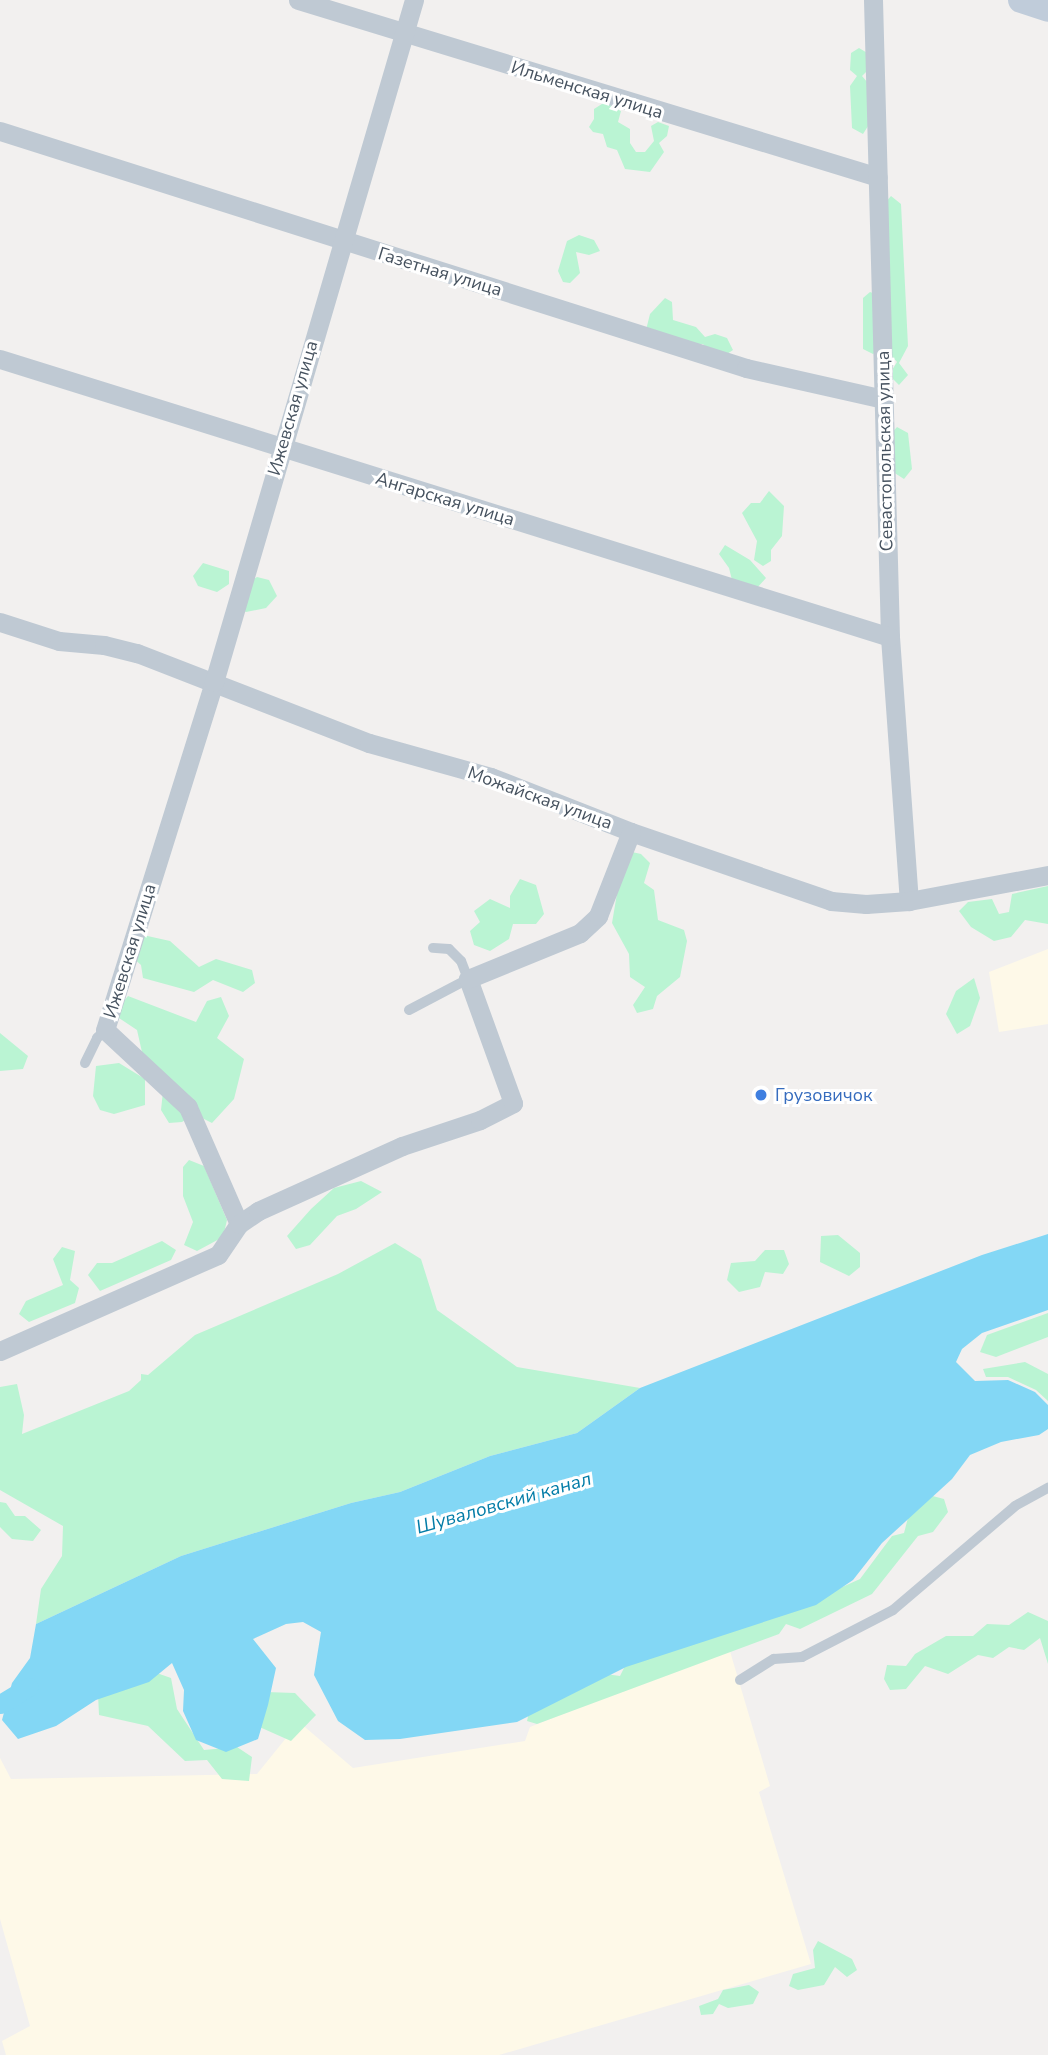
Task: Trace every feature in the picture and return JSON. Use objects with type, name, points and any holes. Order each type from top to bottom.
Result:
[{"type":"street","name":"Ильменская улица","points":[[298,0],[404,35],[877,177]]},
{"type":"street","name":"Ижевская улица","points":[[239,1224],[188,1107],[105,1030],[214,682],[414,0]]},
{"type":"street","name":"Севастопольская улица","points":[[873,0],[890,637],[909,901]]},
{"type":"street","points":[[1021,0],[1048,9]]},
{"type":"street","name":"Газетная улица","points":[[0,131],[746,368],[884,399]]},
{"type":"street","name":"Ангарская улица","points":[[0,359],[890,637]]},
{"type":"street","name":"Можайская улица","points":[[0,622],[59,641],[104,645],[137,653],[369,743],[491,777],[631,832],[831,901],[866,904],[909,901],[1048,875]]},
{"type":"street","points":[[0,1351],[218,1255],[239,1224],[258,1212],[401,1146],[480,1120],[513,1103],[468,979],[580,933],[598,916],[631,832]]},
{"type":"lane","points":[[409,1010],[468,979],[461,961],[449,949],[433,948]]},
{"type":"lane","points":[[85,1063],[105,1030]]},
{"type":"lane","points":[[740,1680],[774,1659],[802,1657],[893,1610],[1015,1506],[1048,1488]]},
{"type":"shaded area","points":[[1048,949],[1048,1024],[999,1032],[989,972]]},
{"type":"shaded area","points":[[729,1648],[770,1786],[759,1792],[811,1964],[499,2055],[6,2055],[2,2041],[30,2026],[0,1919],[0,1758],[11,1779],[257,1774],[299,1722],[353,1768],[525,1741],[530,1727]]},
{"type":"green space","points":[[859,48],[869,54],[869,69],[862,76],[868,83],[870,123],[863,134],[852,128],[850,86],[857,76],[850,70],[851,53]]},
{"type":"green space","points":[[605,102],[621,111],[618,122],[630,129],[630,143],[636,152],[645,152],[654,141],[651,126],[658,122],[669,126],[667,136],[659,143],[664,152],[650,172],[625,169],[617,150],[607,147],[603,134],[593,132],[589,127],[594,119],[594,109]]},
{"type":"green space","points":[[891,196],[901,204],[908,346],[899,363],[908,375],[899,385],[889,375],[897,362],[889,353],[885,203]]},
{"type":"green space","points":[[579,235],[594,240],[600,251],[589,255],[576,252],[580,273],[570,283],[563,282],[558,271],[567,241]]},
{"type":"green space","points":[[870,292],[878,295],[879,350],[873,354],[863,349],[863,298]]},
{"type":"green space","points":[[665,298],[672,302],[673,320],[696,327],[705,337],[715,334],[727,338],[733,350],[724,356],[710,353],[703,344],[682,345],[646,330],[650,314]]},
{"type":"green space","points":[[897,427],[908,433],[912,469],[904,479],[893,472],[889,436]]},
{"type":"green space","points":[[769,491],[784,506],[782,536],[771,550],[771,561],[763,566],[754,560],[757,541],[742,513],[751,503],[760,503]]},
{"type":"green space","points":[[725,545],[750,560],[766,578],[756,589],[733,584],[729,568],[719,554]]},
{"type":"green space","points":[[203,563],[229,571],[229,584],[217,592],[198,586],[193,576]]},
{"type":"green space","points":[[257,577],[269,580],[277,596],[266,608],[246,612],[233,606],[235,591]]},
{"type":"green space","points":[[632,852],[641,854],[650,863],[644,883],[654,890],[658,920],[684,930],[687,941],[680,977],[657,996],[653,1009],[637,1013],[633,1005],[645,987],[630,977],[629,954],[612,923],[621,870]]},
{"type":"green space","points":[[520,879],[536,885],[544,914],[536,924],[513,924],[509,939],[490,951],[474,945],[470,931],[480,922],[474,911],[490,899],[510,908],[510,896]]},
{"type":"green space","points":[[1048,886],[1048,924],[1025,920],[1011,937],[994,941],[971,927],[959,911],[968,902],[992,899],[999,914],[1009,912],[1012,894]]},
{"type":"green space","points":[[143,935],[170,941],[199,967],[216,959],[252,970],[255,983],[243,992],[213,980],[194,992],[143,978],[141,965],[132,957]]},
{"type":"green space","points":[[974,978],[980,998],[970,1026],[957,1034],[946,1014],[956,991]]},
{"type":"green space","points":[[128,996],[196,1022],[207,1001],[221,997],[229,1016],[217,1038],[244,1059],[234,1099],[212,1123],[194,1114],[182,1122],[169,1123],[161,1110],[164,1082],[144,1061],[137,1030],[113,1014]]},
{"type":"green space","points":[[0,1033],[28,1056],[23,1069],[0,1071]]},
{"type":"green space","points":[[119,1063],[145,1079],[145,1105],[114,1114],[100,1110],[93,1096],[96,1066]]},
{"type":"green space","points":[[189,1160],[204,1166],[227,1220],[223,1237],[197,1251],[184,1245],[193,1222],[183,1196],[183,1167]]},
{"type":"green space","points":[[361,1181],[382,1192],[356,1209],[337,1216],[310,1245],[296,1249],[287,1236],[311,1209],[334,1188]]},
{"type":"green space","points":[[838,1235],[860,1253],[860,1267],[849,1276],[820,1262],[821,1236]]},
{"type":"green space","points":[[162,1241],[176,1250],[171,1260],[100,1291],[88,1275],[97,1263],[112,1263]]},
{"type":"green space","points":[[395,1243],[421,1259],[437,1310],[517,1367],[640,1388],[577,1433],[490,1456],[400,1492],[351,1503],[181,1556],[36,1624],[41,1589],[62,1556],[63,1526],[0,1490],[0,1387],[17,1384],[24,1415],[22,1434],[129,1391],[141,1380],[141,1374],[148,1375],[195,1335],[338,1274]]},
{"type":"green space","points":[[62,1247],[75,1251],[70,1280],[79,1288],[75,1303],[29,1322],[19,1314],[26,1301],[63,1285],[53,1259]]},
{"type":"green space","points":[[765,1250],[784,1250],[789,1264],[783,1274],[765,1272],[760,1287],[739,1292],[727,1280],[731,1263],[755,1261]]},
{"type":"green space","points":[[1048,1313],[1048,1337],[996,1357],[980,1352],[987,1335]]},
{"type":"green space","points":[[1025,1362],[1048,1374],[1048,1401],[1036,1390],[1008,1377],[986,1377],[983,1369]]},
{"type":"green space","points":[[925,1494],[944,1499],[948,1512],[933,1532],[918,1536],[872,1594],[800,1629],[786,1624],[779,1634],[537,1724],[527,1721],[529,1712],[598,1673],[620,1676],[629,1658],[787,1612],[860,1579],[892,1536],[904,1533],[909,1514]]},
{"type":"green space","points":[[0,1502],[6,1503],[15,1516],[25,1516],[41,1530],[33,1541],[12,1539],[0,1527]]},
{"type":"green space","points":[[1028,1612],[1048,1621],[1048,1664],[1040,1638],[1024,1650],[1009,1647],[993,1658],[978,1655],[948,1674],[925,1666],[906,1689],[890,1690],[884,1679],[887,1665],[906,1666],[915,1654],[946,1636],[973,1636],[987,1624],[1009,1625]]},
{"type":"green space","points":[[151,1671],[171,1678],[177,1709],[204,1750],[237,1747],[252,1757],[249,1781],[222,1779],[207,1760],[185,1761],[148,1726],[99,1715],[98,1694]]},
{"type":"green space","points":[[266,1692],[295,1693],[316,1715],[291,1741],[255,1725]]},
{"type":"green space","points":[[818,1941],[852,1959],[857,1970],[847,1977],[835,1967],[824,1985],[798,1990],[789,1986],[793,1974],[815,1968],[813,1950]]},
{"type":"green space","points":[[749,1985],[759,1992],[753,2004],[728,2008],[719,2004],[713,2014],[701,2015],[699,2006],[718,1999],[723,1990]]},
{"type":"water","points":[[1048,1234],[1048,1310],[982,1333],[962,1349],[956,1362],[975,1381],[1008,1380],[1035,1392],[1048,1405],[1048,1429],[1039,1435],[1001,1442],[970,1455],[952,1479],[882,1543],[853,1580],[816,1605],[626,1667],[517,1722],[400,1739],[365,1740],[338,1721],[314,1675],[321,1632],[303,1622],[286,1624],[253,1639],[276,1668],[268,1705],[258,1739],[226,1752],[196,1740],[183,1711],[184,1690],[172,1663],[149,1682],[96,1700],[56,1726],[18,1739],[2,1720],[12,1683],[30,1658],[36,1624],[181,1556],[351,1503],[400,1492],[490,1456],[577,1433],[640,1388],[982,1255]]},
{"type":"waterway","name":"Шуваловский канал","points":[[0,1704],[28,1687]]},
{"type":"place","name":"Грузовичок","points":[[761,1095]]}]
